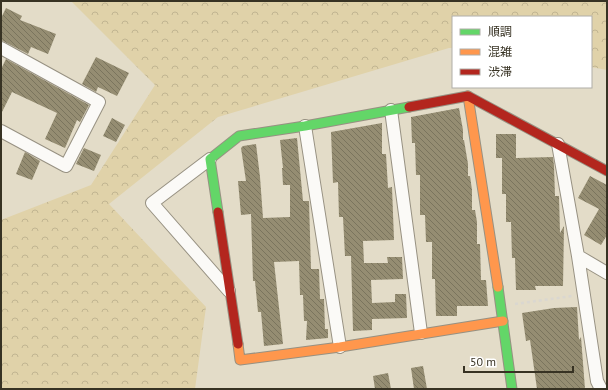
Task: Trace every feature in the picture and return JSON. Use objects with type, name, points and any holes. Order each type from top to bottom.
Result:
[{"type":"street","points":[[1,48],[99,102],[66,166],[1,130]]},
{"type":"street","points":[[468,96],[501,307],[512,389]]},
{"type":"street","points":[[229,291],[152,202],[239,136],[306,126],[468,96],[607,171]]},
{"type":"street","points":[[391,110],[421,333]]},
{"type":"street","points":[[306,126],[340,347]]},
{"type":"street","points":[[558,144],[578,256],[597,381],[601,389]]},
{"type":"street","points":[[210,159],[240,360],[340,347],[503,321]]},
{"type":"street","points":[[578,256],[607,273]]},
{"type":"path","points":[[501,307],[584,294]]},
{"type":"green space","points":[[71,1],[607,1],[607,70],[592,67],[592,16],[452,16],[452,48],[218,117],[109,204],[206,307],[195,389],[1,389],[1,220],[91,185],[155,85]]},
{"type":"building","points":[[6,8],[22,16],[20,20],[56,34],[48,54],[31,47],[28,54],[1,40],[1,18]]},
{"type":"building","points":[[96,57],[129,73],[117,96],[98,87],[96,92],[82,84]]},
{"type":"building","points":[[6,59],[89,105],[80,122],[77,120],[65,148],[45,139],[57,113],[12,92],[1,114],[1,69]]},
{"type":"building","points":[[459,108],[468,164],[468,176],[470,176],[472,190],[472,210],[475,210],[477,222],[477,244],[480,244],[481,280],[486,280],[488,306],[457,306],[457,316],[436,316],[435,279],[432,279],[432,242],[426,242],[425,215],[420,215],[420,175],[416,175],[415,143],[412,143],[411,117]]},
{"type":"building","points":[[112,118],[125,125],[116,142],[103,136]]},
{"type":"building","points":[[382,123],[382,154],[386,154],[388,188],[392,187],[394,240],[363,241],[364,263],[388,263],[387,257],[402,257],[403,279],[371,280],[372,303],[395,302],[395,294],[406,294],[407,318],[372,319],[372,330],[353,331],[351,256],[345,256],[343,217],[339,217],[338,182],[333,183],[331,132]]},
{"type":"building","points":[[496,134],[516,134],[516,158],[553,157],[555,196],[559,196],[560,233],[564,226],[563,286],[535,286],[536,290],[516,290],[515,258],[512,258],[511,222],[506,222],[506,194],[502,194],[502,158],[496,158]]},
{"type":"building","points":[[297,138],[303,201],[309,201],[311,269],[319,269],[320,299],[324,299],[325,329],[328,329],[328,338],[306,340],[307,321],[304,321],[303,295],[300,295],[299,261],[274,262],[283,344],[264,346],[261,312],[258,312],[255,281],[253,281],[251,214],[241,215],[238,181],[246,181],[241,148],[243,146],[256,144],[263,218],[290,217],[290,185],[283,185],[280,140]]},
{"type":"building","points":[[84,148],[101,155],[94,171],[76,164]]},
{"type":"building","points":[[25,152],[40,161],[32,180],[16,174]]},
{"type":"building","points":[[590,176],[607,185],[607,235],[601,245],[584,235],[599,209],[578,198]]},
{"type":"building","points":[[577,307],[579,340],[581,337],[585,389],[537,389],[530,340],[526,341],[522,313],[554,308]]},
{"type":"building","points":[[423,366],[427,389],[414,389],[411,368]]},
{"type":"building","points":[[388,373],[391,389],[375,389],[373,376]]},
{"type":"traffic: fast","points":[[218,212],[210,159],[239,136],[305,126],[409,107]]},
{"type":"traffic: fast","points":[[498,287],[512,389]]},
{"type":"traffic: slow","points":[[468,96],[498,287]]},
{"type":"traffic: slow","points":[[238,344],[240,360],[340,347],[503,321]]},
{"type":"traffic: jam","points":[[409,107],[468,96],[607,171]]},
{"type":"traffic: jam","points":[[218,212],[238,344]]}]
